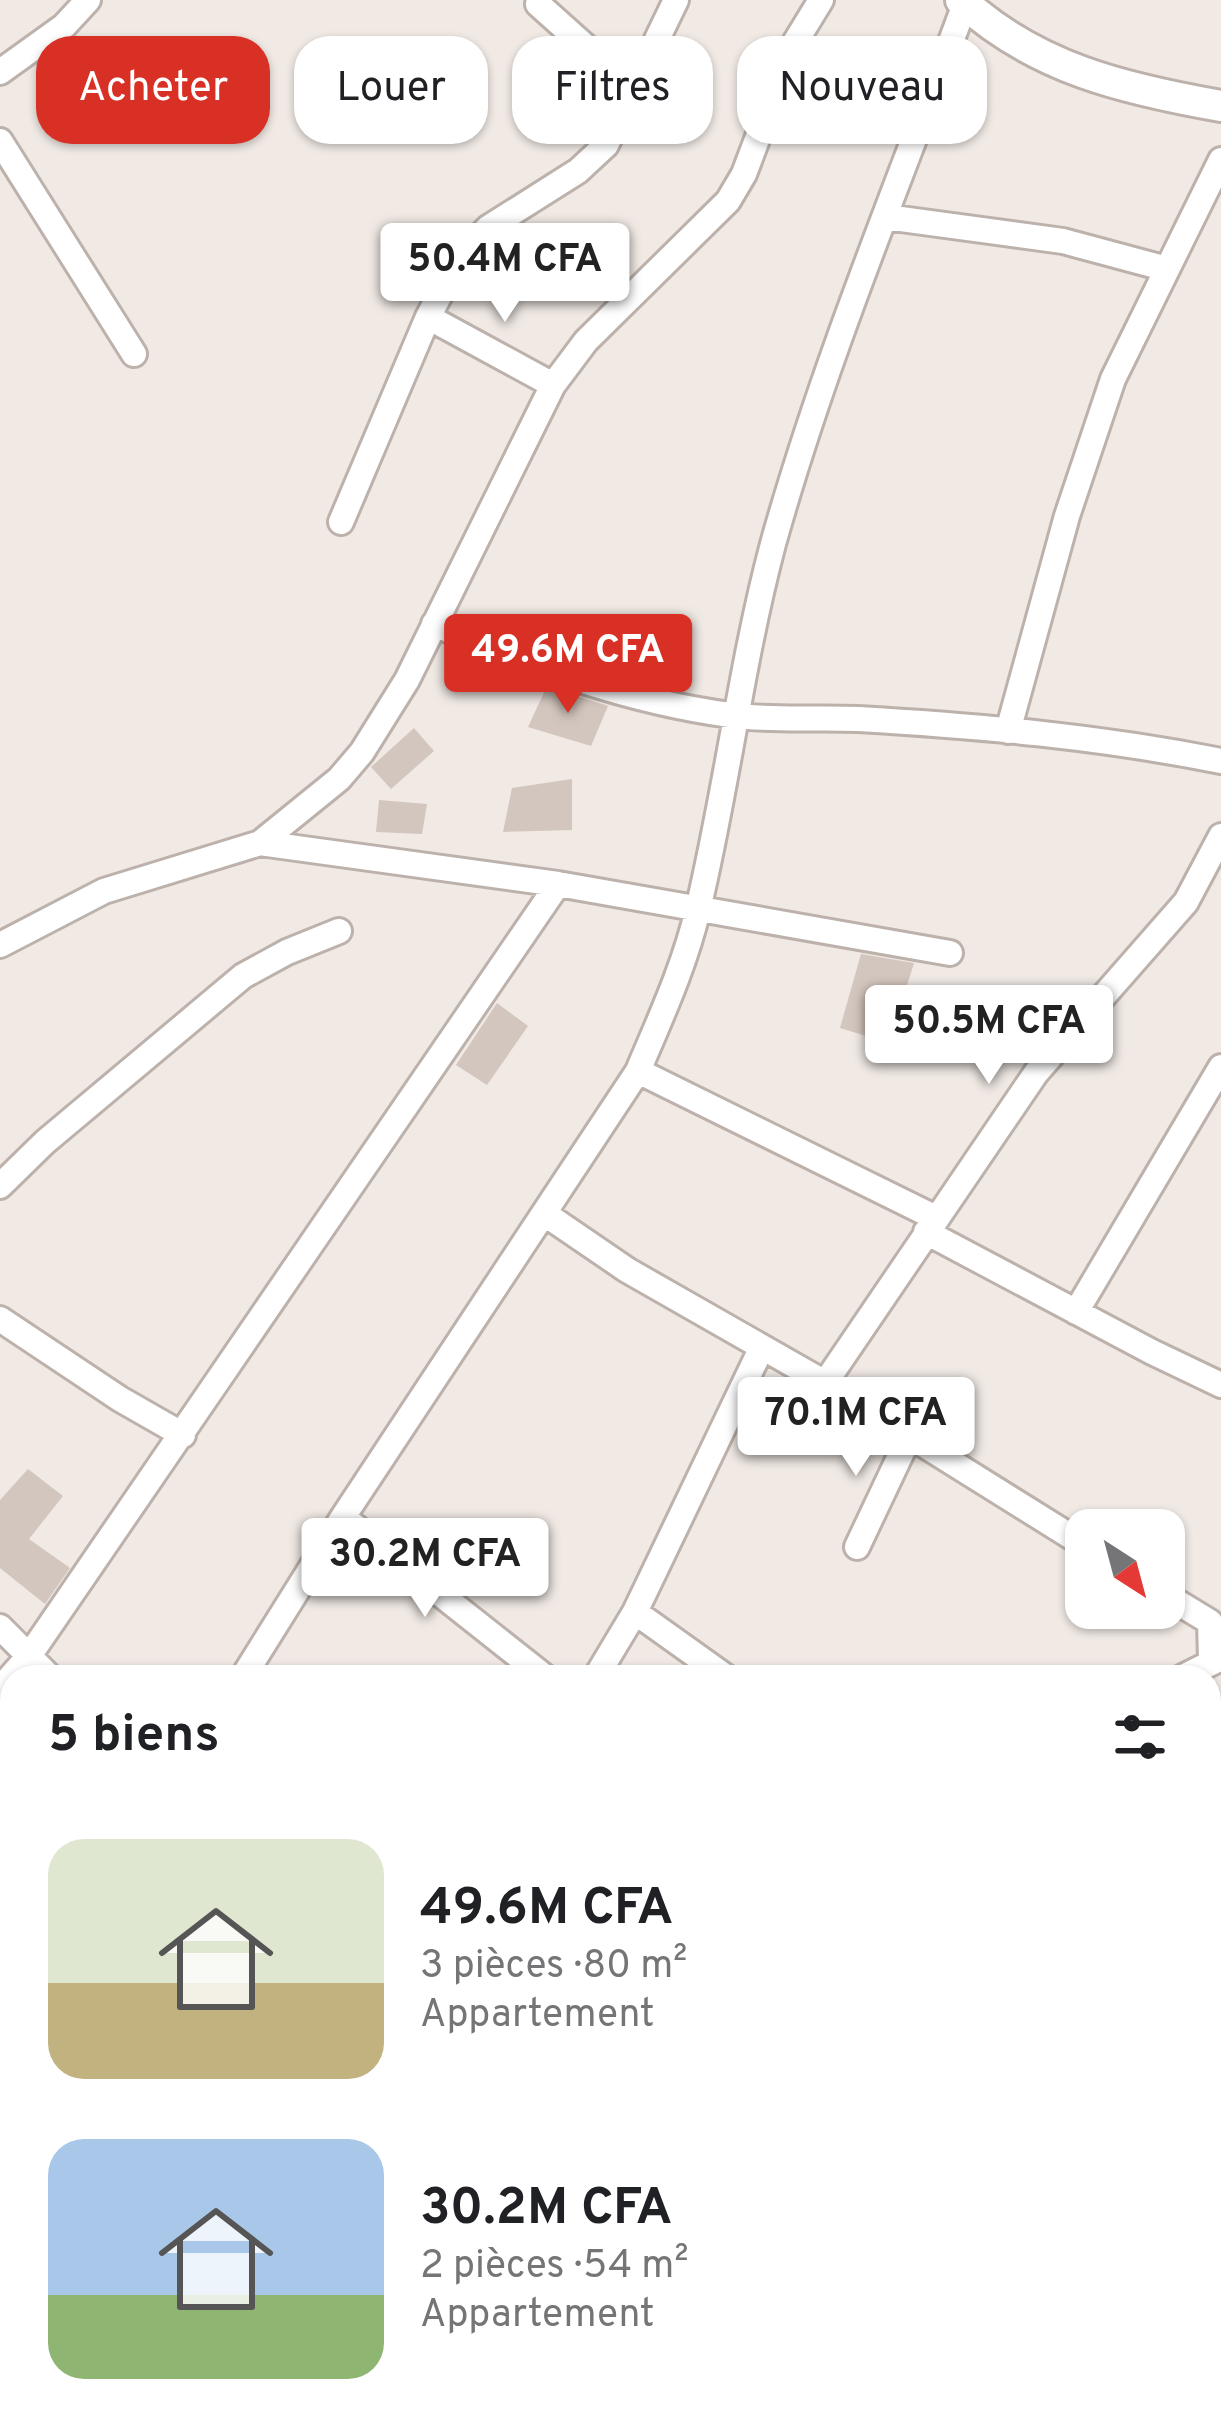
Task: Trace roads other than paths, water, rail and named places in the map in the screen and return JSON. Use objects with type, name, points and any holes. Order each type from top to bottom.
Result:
[{"type":"street","points":[[0,72],[64,26],[88,0]]},
{"type":"street","points":[[659,36],[676,0]]},
{"type":"street","points":[[0,945],[104,891],[260,843],[339,779],[362,752],[406,680],[553,385],[586,341],[728,201],[744,174],[791,50],[821,0]]},
{"type":"street","points":[[250,1665],[638,1071],[698,912],[734,716],[797,466],[963,2],[1034,54],[1078,73],[1221,106]]},
{"type":"street","points":[[538,4],[574,36]]},
{"type":"street","points":[[0,141],[134,354]]},
{"type":"street","points":[[341,522],[428,317],[461,256],[488,228],[578,171],[607,144]]},
{"type":"street","points":[[1008,730],[1067,516],[1113,379],[1221,160]]},
{"type":"street","points":[[886,218],[1064,242],[1167,269]]},
{"type":"street","points":[[428,317],[553,385]]},
{"type":"street","points":[[434,625],[527,664],[628,695],[734,716],[1008,730],[1128,742],[1221,761]]},
{"type":"street","points":[[825,1383],[1036,1073],[1186,902],[1221,836]]},
{"type":"street","points":[[260,843],[558,884],[950,953]]},
{"type":"street","points":[[21,1665],[558,884]]},
{"type":"street","points":[[0,1186],[45,1142],[243,976],[339,932]]},
{"type":"street","points":[[1076,1312],[1221,1067]]},
{"type":"street","points":[[638,1071],[931,1225],[1076,1312],[1221,1385]]},
{"type":"street","points":[[545,1214],[627,1270],[825,1383],[1065,1533]]},
{"type":"street","points":[[0,1319],[183,1435]]},
{"type":"street","points":[[603,1665],[635,1612],[762,1347]]},
{"type":"street","points":[[857,1547],[909,1437]]},
{"type":"street","points":[[343,1517],[529,1665]]},
{"type":"street","points":[[1185,1604],[1217,1618],[1216,1659]]},
{"type":"street","points":[[635,1612],[709,1665]]},
{"type":"street","points":[[0,1627],[38,1665]]}]
